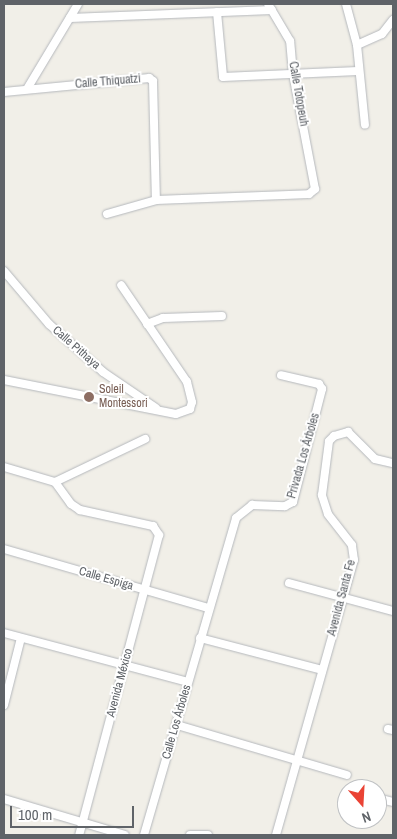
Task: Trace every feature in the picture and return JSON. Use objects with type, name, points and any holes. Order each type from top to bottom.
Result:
[{"type":"street","points":[[27,89],[78,4]]},
{"type":"street","points":[[346,4],[357,44],[364,125]]},
{"type":"street","points":[[70,18],[217,12],[270,7]]},
{"type":"street","name":"Calle Totopeuh","points":[[156,200],[309,194],[315,189],[293,74],[290,41],[270,7]]},
{"type":"street","points":[[217,12],[221,76],[358,72]]},
{"type":"street","points":[[357,44],[382,34],[393,20]]},
{"type":"street","name":"Calle Thiquatzi","points":[[4,92],[149,78],[153,81],[156,200]]},
{"type":"street","points":[[107,214],[156,200]]},
{"type":"street","name":"Calle Pithaya","points":[[4,271],[49,324],[103,372],[160,411]]},
{"type":"street","points":[[4,380],[160,411],[184,413],[190,409],[191,393],[175,362],[121,285]]},
{"type":"street","points":[[147,324],[163,318],[222,316]]},
{"type":"street","name":"Privada Los Árboles","points":[[208,608],[236,518],[252,505],[285,506],[292,502],[322,389],[319,384],[281,375]]},
{"type":"street","name":"Avenida Santa Fe","points":[[276,835],[354,560],[352,545],[328,514],[322,495],[329,442],[334,436],[348,432],[375,459],[393,463]]},
{"type":"street","points":[[4,468],[55,482],[145,439]]},
{"type":"street","name":"Avenida México","points":[[55,482],[71,504],[80,510],[153,526],[159,535],[79,835]]},
{"type":"street","name":"Calle Espiga","points":[[4,549],[208,608]]},
{"type":"street","points":[[289,583],[393,611]]},
{"type":"street","name":"Calle Los Árboles","points":[[144,835],[177,725],[208,608]]},
{"type":"street","points":[[4,633],[188,682]]},
{"type":"street","points":[[4,705],[22,638]]},
{"type":"street","points":[[200,638],[322,670]]},
{"type":"street","points":[[177,725],[347,775]]},
{"type":"street","points":[[4,799],[125,835]]},
{"type":"street","points":[[190,835],[208,835]]},
{"type":"place","name":"Soleil Montessori","points":[[89,397]]}]
